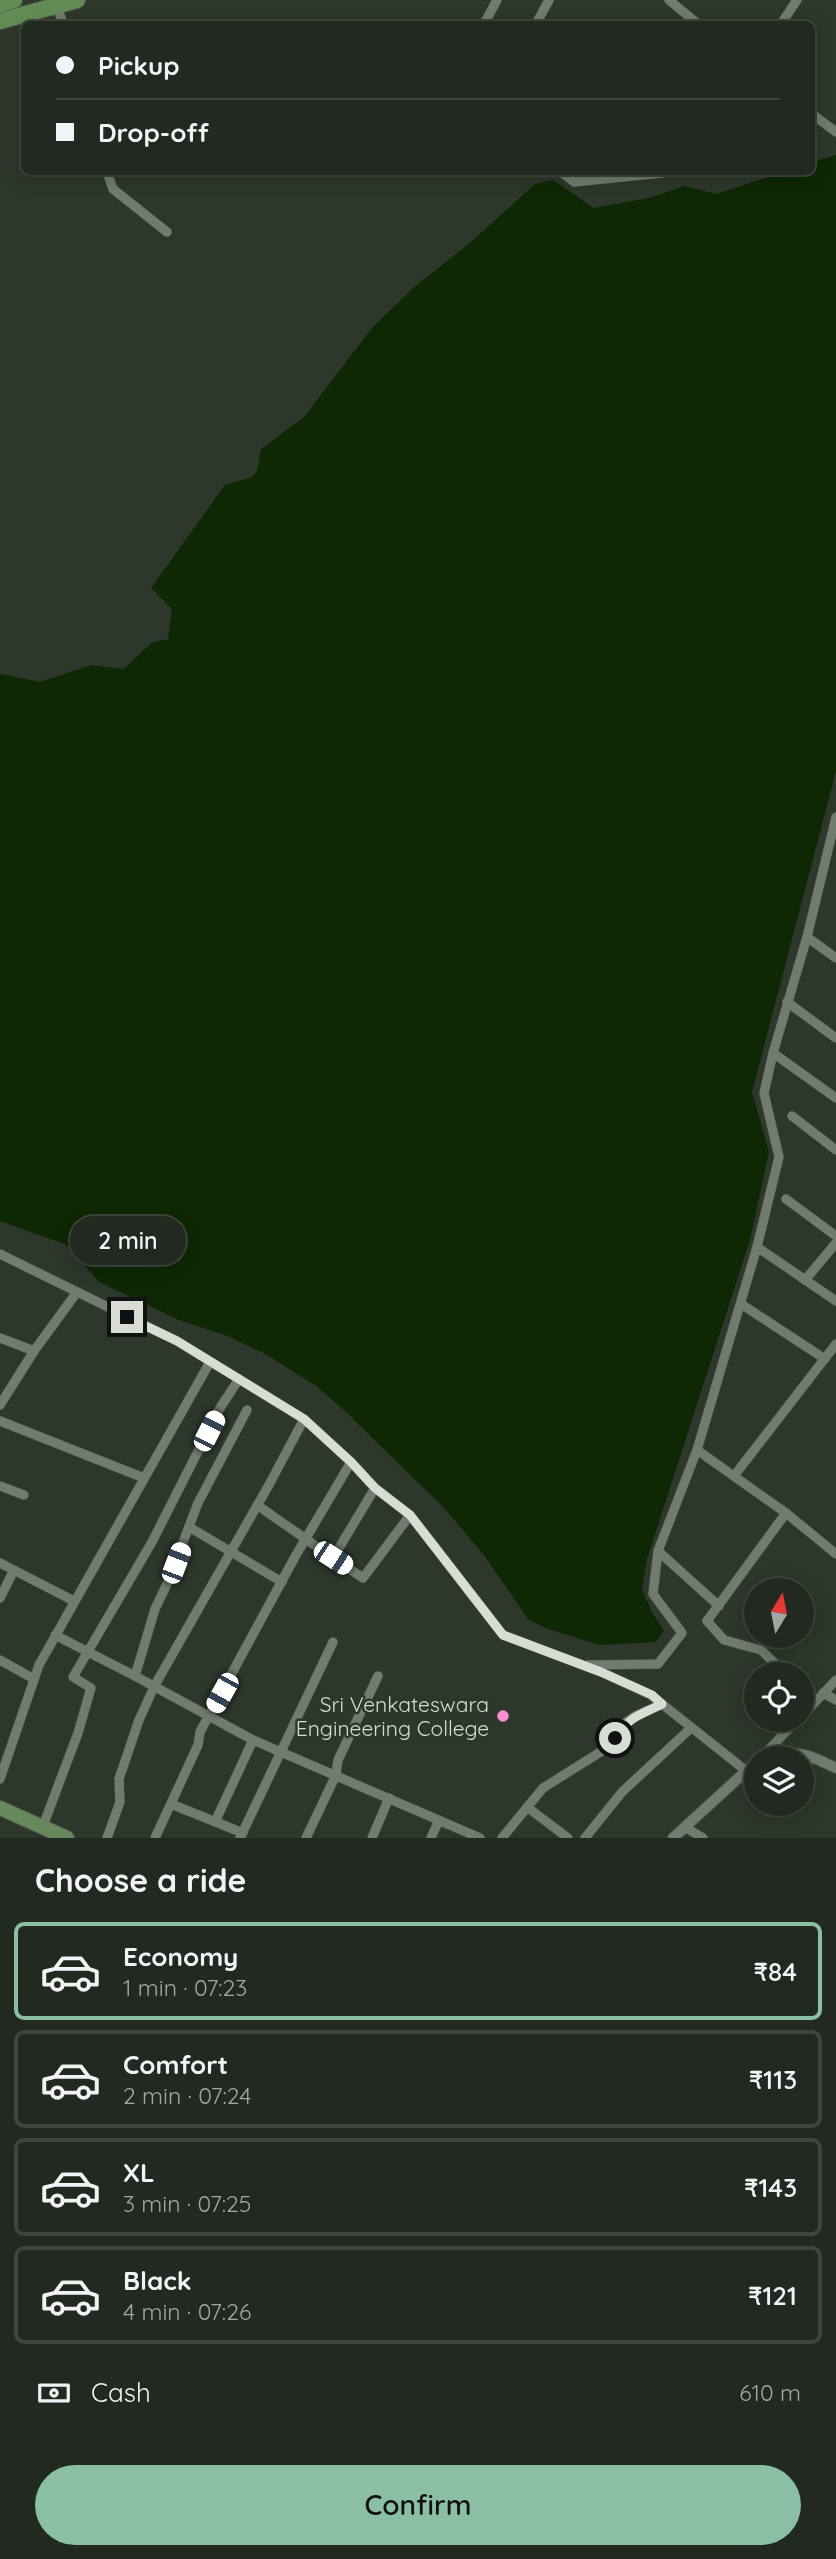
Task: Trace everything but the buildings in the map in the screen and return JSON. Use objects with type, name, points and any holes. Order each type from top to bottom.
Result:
[{"type":"highway","points":[[0,4],[14,0]]},
{"type":"highway","points":[[0,21],[77,0]]},
{"type":"main road","points":[[0,1808],[47,1832]]},
{"type":"main road","points":[[0,1816],[67,1838]]},
{"type":"street","points":[[486,21],[497,0]]},
{"type":"street","points":[[538,21],[548,0]]},
{"type":"street","points":[[670,0],[694,21]]},
{"type":"street","points":[[783,21],[797,0]]},
{"type":"street","points":[[57,6],[61,21]]},
{"type":"street","points":[[815,116],[836,132]]},
{"type":"street","points":[[815,127],[824,123]]},
{"type":"street","points":[[108,175],[113,189],[167,232]]},
{"type":"street","points":[[565,175],[574,182],[601,175]]},
{"type":"street","points":[[582,1665],[658,1664],[681,1633],[653,1594],[658,1551],[696,1450],[741,1304],[779,1157],[764,1093],[807,937],[836,817]]},
{"type":"street","points":[[807,937],[836,958]]},
{"type":"street","points":[[787,1002],[836,1038]]},
{"type":"street","points":[[773,1053],[836,1098]]},
{"type":"street","points":[[792,1116],[836,1150]]},
{"type":"street","points":[[786,1199],[836,1236]]},
{"type":"street","points":[[805,1280],[836,1242]]},
{"type":"street","points":[[757,1247],[836,1301]]},
{"type":"street","points":[[0,1254],[177,1341],[304,1419],[375,1488],[410,1515],[503,1635],[652,1695],[744,1769]]},
{"type":"street","points":[[0,1405],[76,1292]]},
{"type":"street","points":[[741,1304],[825,1359]]},
{"type":"street","points":[[0,1338],[34,1351]]},
{"type":"street","points":[[734,1476],[836,1344]]},
{"type":"street","points":[[0,1779],[34,1679],[55,1635],[210,1362]]},
{"type":"street","points":[[47,1832],[91,1688],[73,1677],[152,1542],[220,1408],[239,1379]]},
{"type":"street","points":[[135,1676],[155,1609],[198,1503],[247,1410]]},
{"type":"street","points":[[107,1838],[120,1802],[119,1779],[139,1720],[155,1685],[304,1419]]},
{"type":"street","points":[[0,1421],[144,1478]]},
{"type":"street","points":[[696,1450],[786,1513],[836,1554]]},
{"type":"street","points":[[155,1838],[198,1745],[200,1732],[351,1462]]},
{"type":"street","points":[[0,1486],[24,1494]]},
{"type":"street","points":[[333,1558],[375,1488]]},
{"type":"street","points":[[257,1505],[363,1578],[410,1515]]},
{"type":"street","points":[[773,1662],[761,1650],[724,1640],[707,1621],[786,1513]]},
{"type":"street","points":[[189,1527],[282,1582]]},
{"type":"street","points":[[658,1551],[719,1605]]},
{"type":"street","points":[[0,1563],[74,1601]]},
{"type":"street","points":[[0,1598],[14,1570]]},
{"type":"street","points":[[55,1635],[155,1685],[254,1740],[480,1838]]},
{"type":"street","points":[[171,1804],[241,1835],[333,1642]]},
{"type":"street","points":[[0,1660],[34,1679]]},
{"type":"street","points":[[306,1838],[336,1775],[338,1760],[378,1676]]},
{"type":"street","points":[[815,1701],[836,1681]]},
{"type":"street","points":[[823,1693],[836,1700]]},
{"type":"street","points":[[502,1838],[543,1788],[602,1751],[625,1723],[662,1704]]},
{"type":"street","points":[[585,1838],[622,1791],[691,1728]]},
{"type":"street","points":[[774,1746],[786,1732]]},
{"type":"street","points":[[215,1822],[254,1740]]},
{"type":"street","points":[[814,1758],[836,1768]]},
{"type":"street","points":[[673,1838],[744,1771]]},
{"type":"street","points":[[372,1838],[389,1798]]},
{"type":"street","points":[[527,1807],[568,1838]]},
{"type":"street","points":[[431,1838],[439,1820]]},
{"type":"street","points":[[685,1828],[703,1838]]},
{"type":"shaded area","points":[[836,155],[836,771],[752,1092],[769,1152],[750,1240],[647,1559],[642,1590],[664,1631],[656,1642],[600,1645],[545,1628],[528,1619],[484,1555],[445,1509],[316,1386],[266,1354],[225,1335],[179,1320],[99,1282],[67,1245],[0,1221],[0,674],[40,682],[91,665],[124,669],[151,643],[168,639],[172,609],[151,588],[225,485],[252,477],[257,471],[261,449],[304,417],[372,328],[413,288],[470,243],[535,184],[553,180],[594,208],[649,198],[685,186],[716,194],[775,175],[815,175],[815,161]]},
{"type":"place","name":"Sri Venkateswara Engineering College","points":[[503,1716]]},
{"type":"route","points":[[127,1317],[177,1341],[304,1419],[375,1488],[410,1515],[503,1635],[601,1672],[652,1695],[662,1704],[625,1723],[615,1738]]}]
